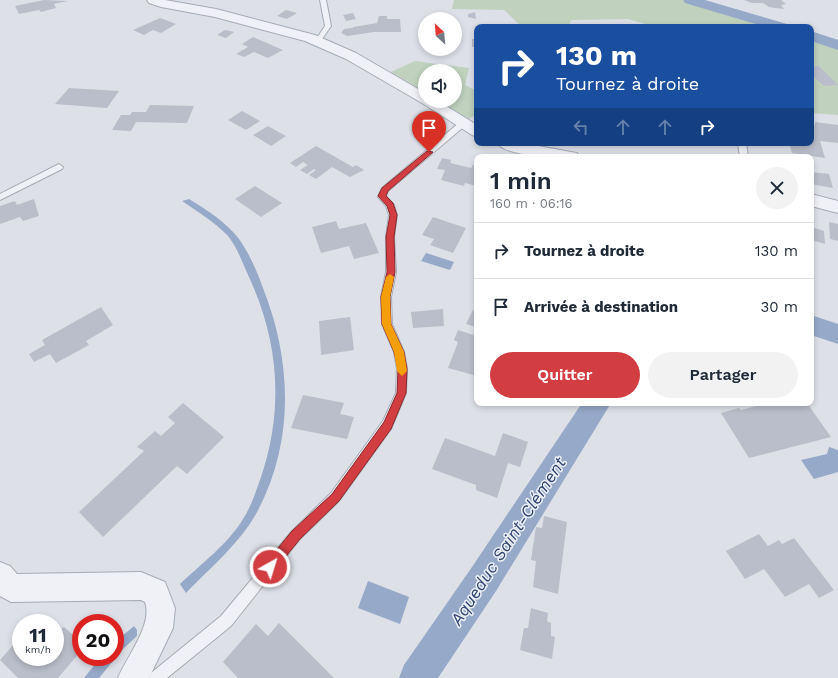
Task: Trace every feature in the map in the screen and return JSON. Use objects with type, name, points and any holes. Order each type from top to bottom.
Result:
[{"type":"street","points":[[153,0],[165,4],[216,13],[254,22],[318,41],[352,56],[418,95]]},
{"type":"street","points":[[439,108],[474,130]]},
{"type":"street","points":[[514,146],[553,154]]},
{"type":"street","points":[[814,201],[838,206]]},
{"type":"street","points":[[0,576],[11,588],[141,586],[156,592],[161,608],[159,628],[132,678]]},
{"type":"lane","points":[[318,41],[328,26],[323,0]]},
{"type":"lane","points":[[156,678],[226,621],[296,535],[335,497],[387,426],[401,393],[402,369],[399,352],[387,324],[386,297],[391,272],[390,237],[393,215],[390,205],[382,196],[385,190],[463,124]]},
{"type":"lane","points":[[0,197],[59,167]]},
{"type":"green space","points":[[454,0],[695,0],[781,24],[646,24],[628,19],[571,20],[570,24],[519,24],[504,10],[452,9]]},
{"type":"green space","points":[[814,33],[838,40],[838,115],[814,113]]},
{"type":"green space","points":[[415,61],[438,64],[418,64],[418,88],[391,72]]},
{"type":"green space","points":[[462,67],[469,68],[465,85],[474,90],[474,116],[469,119],[451,108],[462,108]]},
{"type":"water","points":[[189,199],[209,212],[234,233],[246,250],[252,262],[273,316],[280,344],[284,373],[285,402],[283,431],[278,459],[269,487],[256,514],[233,546],[186,593],[180,584],[230,537],[243,519],[253,499],[268,452],[273,426],[275,401],[275,376],[267,326],[249,277],[237,250],[228,236],[212,222],[182,201]]},
{"type":"water","points":[[426,253],[454,262],[450,270],[421,261]]},
{"type":"water","points":[[829,447],[838,450],[838,472],[814,479],[801,460],[827,454]]},
{"type":"water","points":[[368,581],[409,597],[400,624],[358,608]]},
{"type":"water","points":[[134,626],[137,630],[137,636],[124,648],[124,634]]},
{"type":"water","points":[[94,666],[109,666],[99,678],[84,678]]},
{"type":"building","points":[[44,0],[68,1],[54,4],[56,8],[41,12],[39,10],[19,14],[15,6]]},
{"type":"building","points":[[744,0],[781,0],[786,4],[781,5],[784,9],[769,7],[763,3],[752,3]]},
{"type":"building","points":[[286,10],[297,13],[287,19],[277,16]]},
{"type":"building","points":[[475,12],[476,19],[468,17],[468,14]]},
{"type":"building","points":[[353,13],[356,19],[346,21],[343,15]]},
{"type":"building","points":[[379,16],[387,16],[387,19],[400,19],[401,32],[374,32],[347,36],[341,33],[344,29],[377,23]]},
{"type":"building","points":[[160,18],[176,24],[161,33],[153,30],[144,35],[133,30]]},
{"type":"building","points":[[225,30],[234,32],[226,38],[217,35]]},
{"type":"building","points":[[253,37],[283,50],[268,58],[254,52],[244,57],[236,54],[248,47],[242,44]]},
{"type":"building","points":[[472,39],[474,39],[474,47],[472,47]]},
{"type":"building","points":[[819,66],[838,85],[824,86],[814,77],[814,67]]},
{"type":"building","points":[[69,88],[119,91],[107,108],[55,104]]},
{"type":"building","points":[[150,105],[194,106],[187,123],[136,122],[131,131],[112,130],[121,115],[130,115],[132,112],[146,112]]},
{"type":"building","points":[[242,111],[260,121],[246,130],[228,120]]},
{"type":"building","points":[[815,122],[838,125],[838,143],[820,141],[825,158],[814,156],[814,154],[792,153],[790,146],[814,146]]},
{"type":"building","points":[[268,126],[286,136],[271,146],[253,135]]},
{"type":"building","points":[[316,146],[353,167],[356,165],[364,170],[350,177],[332,167],[316,179],[309,175],[316,170],[314,169],[307,174],[300,170],[308,165],[303,162],[296,167],[290,163]]},
{"type":"building","points":[[442,158],[451,160],[450,163],[471,168],[474,165],[474,185],[465,183],[464,186],[441,180],[445,170],[437,169]]},
{"type":"building","points":[[814,172],[829,174],[833,188],[814,185]]},
{"type":"building","points":[[255,186],[282,203],[261,217],[235,199]]},
{"type":"building","points":[[34,199],[39,216],[23,221],[20,217],[0,224],[0,206],[15,201],[17,205]]},
{"type":"building","points":[[433,217],[466,228],[453,253],[430,245],[434,239],[422,235]]},
{"type":"building","points":[[336,221],[339,229],[366,223],[379,253],[354,259],[349,246],[321,253],[312,227]]},
{"type":"building","points":[[829,222],[838,224],[838,241],[830,239]]},
{"type":"building","points":[[814,228],[824,231],[825,244],[814,241]]},
{"type":"building","points":[[101,307],[113,325],[86,341],[89,345],[56,363],[50,354],[34,362],[29,354],[45,345],[42,340]]},
{"type":"building","points":[[443,309],[444,326],[413,328],[411,312]]},
{"type":"building","points":[[473,310],[474,310],[474,326],[466,324]]},
{"type":"building","points":[[350,317],[354,350],[321,355],[319,321]]},
{"type":"building","points":[[458,330],[473,335],[474,332],[474,375],[448,368],[458,342],[454,340]]},
{"type":"building","points":[[303,395],[344,403],[340,414],[354,417],[347,439],[291,428]]},
{"type":"building","points":[[183,403],[224,437],[187,474],[177,466],[103,537],[79,512],[144,451],[137,447],[155,431],[161,436],[175,423],[168,417]]},
{"type":"building","points":[[756,406],[809,406],[831,437],[749,458],[721,413],[739,408],[741,410]]},
{"type":"building","points":[[503,433],[528,442],[520,467],[508,463],[497,498],[476,490],[476,485],[432,469],[445,438],[495,456]]},
{"type":"building","points":[[544,516],[567,522],[558,594],[533,587],[536,561],[531,560],[536,527],[542,528]]},
{"type":"building","points":[[759,534],[768,546],[779,540],[782,544],[794,538],[834,590],[819,598],[809,584],[785,597],[764,569],[745,579],[726,551]]},
{"type":"building","points":[[531,608],[548,613],[547,621],[551,623],[551,636],[555,637],[552,659],[520,650],[524,628],[528,628]]},
{"type":"building","points":[[279,623],[334,678],[238,678],[223,662],[256,624],[268,636]]},
{"type":"building","points":[[64,627],[72,634],[72,662],[58,678],[18,678],[0,660],[12,646],[12,666],[64,666]]},
{"type":"waterway","name":"Aqueduc Saint-Clément","points":[[690,0],[772,24]]},
{"type":"waterway","name":"Aqueduc Saint-Clément","points":[[814,37],[838,45]]},
{"type":"waterway","name":"Aqueduc Saint-Clément","points":[[814,326],[838,334]]},
{"type":"waterway","name":"Aqueduc Saint-Clément","points":[[417,678],[484,579],[595,406]]},
{"type":"slow traffic","points":[[390,277],[386,297],[387,324],[399,352],[402,371]]},
{"type":"route","points":[[270,567],[296,535],[335,497],[355,471],[387,426],[401,393],[402,369],[399,352],[387,324],[386,297],[391,272],[390,237],[393,215],[390,205],[382,196],[385,190],[429,152]]}]
